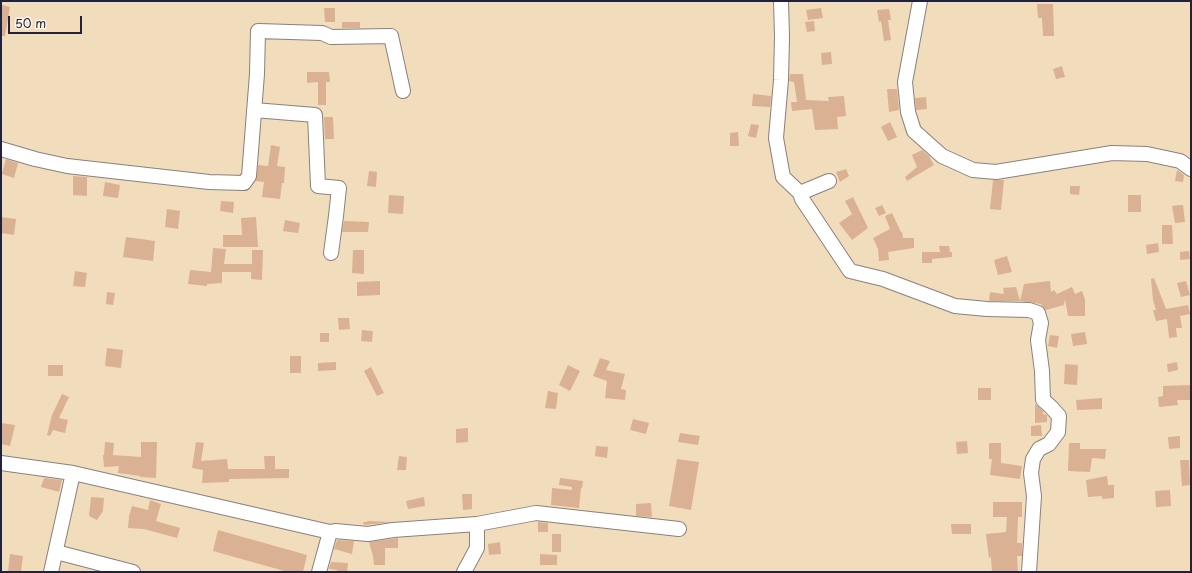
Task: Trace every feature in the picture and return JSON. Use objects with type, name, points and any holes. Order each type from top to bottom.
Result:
[{"type":"street","points":[[781,1],[781,80],[776,138],[783,177],[800,193],[802,199],[850,271],[883,279],[955,306],[987,309],[1029,310],[1038,313],[1041,323],[1038,340],[1042,371],[1043,400],[1059,416],[1058,432],[1049,444],[1039,449],[1033,460],[1031,473],[1034,496],[1029,572]]},
{"type":"street","points":[[920,1],[905,82],[908,112],[914,131],[942,156],[973,170],[996,172],[1112,153],[1147,154],[1180,161],[1191,169]]},
{"type":"street","points":[[1,150],[67,166],[209,182],[244,183],[249,176],[257,74],[258,31],[322,33],[331,37],[391,36],[403,91]]},
{"type":"street","points":[[254,110],[314,115],[318,186],[339,188],[331,253]]},
{"type":"street","points":[[800,193],[830,181]]},
{"type":"street","points":[[1,463],[73,473],[330,532],[346,531],[368,534],[392,530],[477,524],[536,513],[679,529]]},
{"type":"street","points":[[52,572],[73,473]]},
{"type":"street","points":[[464,572],[477,548],[477,524]]},
{"type":"street","points":[[319,572],[330,532]]},
{"type":"street","points":[[56,552],[133,572]]},
{"type":"building","points":[[1037,4],[1053,4],[1054,36],[1043,36],[1042,18],[1038,18]]},
{"type":"building","points":[[2,5],[10,7],[5,36],[1,36]]},
{"type":"building","points":[[324,8],[335,8],[335,22],[325,22]]},
{"type":"building","points":[[821,8],[823,18],[808,20],[806,10]]},
{"type":"building","points":[[889,9],[891,20],[888,20],[891,40],[884,41],[881,21],[879,22],[877,10]]},
{"type":"building","points":[[814,21],[815,31],[807,32],[805,22]]},
{"type":"building","points":[[342,22],[360,22],[360,28],[342,28]]},
{"type":"building","points":[[831,52],[832,64],[822,65],[821,53]]},
{"type":"building","points":[[1062,66],[1065,77],[1056,79],[1053,69]]},
{"type":"building","points":[[307,72],[329,72],[330,82],[326,82],[326,105],[318,105],[318,82],[307,83]]},
{"type":"building","points":[[790,74],[803,74],[806,100],[829,101],[828,97],[844,96],[846,116],[837,117],[838,129],[815,130],[812,109],[792,111],[791,102],[797,102],[794,82],[789,81]]},
{"type":"building","points":[[887,89],[897,89],[899,110],[889,112]]},
{"type":"building","points":[[753,94],[771,96],[770,107],[752,106]]},
{"type":"building","points":[[926,97],[927,109],[916,110],[915,98]]},
{"type":"building","points":[[324,117],[333,117],[334,139],[325,139]]},
{"type":"building","points":[[890,122],[897,137],[888,141],[881,127]]},
{"type":"building","points":[[751,124],[759,125],[756,138],[748,136]]},
{"type":"building","points":[[738,132],[739,146],[730,146],[730,133]]},
{"type":"building","points":[[271,145],[280,147],[277,166],[285,167],[284,183],[282,183],[280,199],[262,197],[264,182],[256,181],[258,165],[268,166]]},
{"type":"building","points":[[922,150],[929,156],[934,165],[907,181],[905,177],[917,167],[912,155]]},
{"type":"building","points":[[6,159],[18,163],[14,178],[2,174]]},
{"type":"building","points":[[846,169],[849,176],[840,182],[836,172]]},
{"type":"building","points":[[1177,170],[1184,175],[1183,182],[1175,181]]},
{"type":"building","points":[[369,171],[377,172],[376,187],[367,186]]},
{"type":"building","points":[[73,176],[87,177],[87,196],[73,195]]},
{"type":"building","points":[[993,180],[1004,180],[1001,210],[990,209]]},
{"type":"building","points":[[105,182],[120,185],[118,198],[103,196]]},
{"type":"building","points":[[1070,186],[1080,186],[1079,195],[1070,194]]},
{"type":"building","points":[[389,195],[404,196],[403,214],[388,213]]},
{"type":"building","points":[[1128,195],[1141,195],[1141,212],[1128,212]]},
{"type":"building","points":[[853,197],[868,228],[852,240],[839,223],[852,214],[845,201]]},
{"type":"building","points":[[221,201],[234,202],[233,213],[220,211]]},
{"type":"building","points":[[882,205],[886,213],[879,216],[875,208]]},
{"type":"building","points":[[1183,205],[1185,222],[1175,223],[1172,206]]},
{"type":"building","points":[[167,209],[180,211],[178,229],[165,227]]},
{"type":"building","points":[[892,213],[902,232],[903,238],[914,238],[914,248],[888,252],[889,260],[879,261],[878,249],[873,238],[890,229],[885,216]]},
{"type":"building","points":[[1,217],[16,219],[14,235],[1,233]]},
{"type":"building","points":[[256,217],[258,247],[223,247],[223,235],[242,235],[241,218]]},
{"type":"building","points":[[285,220],[300,223],[298,233],[283,231]]},
{"type":"building","points":[[344,221],[369,222],[368,232],[342,232]]},
{"type":"building","points":[[1162,225],[1172,225],[1173,244],[1162,244]]},
{"type":"building","points":[[126,237],[155,241],[153,261],[123,257]]},
{"type":"building","points":[[1158,243],[1159,252],[1147,254],[1146,245]]},
{"type":"building","points":[[939,246],[949,246],[950,252],[952,252],[952,257],[932,259],[932,263],[922,263],[922,252],[940,252]]},
{"type":"building","points":[[213,248],[226,249],[224,264],[252,264],[252,250],[263,250],[262,280],[251,279],[251,272],[222,272],[222,283],[207,284],[207,286],[188,284],[190,270],[211,272]]},
{"type":"building","points":[[353,250],[364,250],[364,274],[352,273]]},
{"type":"building","points":[[1189,251],[1190,259],[1180,260],[1180,252]]},
{"type":"building","points":[[1007,256],[1012,272],[998,275],[994,260]]},
{"type":"building","points":[[75,271],[87,273],[85,287],[73,286]]},
{"type":"building","points":[[1154,278],[1166,309],[1188,305],[1190,314],[1180,316],[1182,328],[1176,328],[1177,337],[1169,338],[1167,319],[1156,321],[1153,310],[1156,310],[1153,300],[1151,279]]},
{"type":"building","points":[[380,281],[380,295],[357,296],[357,282]]},
{"type":"building","points":[[1050,281],[1051,292],[1054,290],[1057,294],[1072,287],[1075,294],[1082,291],[1085,299],[1085,316],[1068,316],[1065,299],[1064,305],[1046,310],[1041,304],[1020,301],[1024,284]]},
{"type":"building","points":[[1186,281],[1190,295],[1181,297],[1177,283]]},
{"type":"building","points":[[1016,287],[1020,301],[989,301],[990,292],[1004,294],[1003,288]]},
{"type":"building","points":[[107,292],[115,293],[113,305],[106,304]]},
{"type":"building","points":[[338,318],[349,318],[350,329],[339,330]]},
{"type":"building","points":[[362,330],[373,331],[372,342],[361,341]]},
{"type":"building","points":[[1085,332],[1087,344],[1073,346],[1071,334]]},
{"type":"building","points":[[320,333],[329,333],[329,342],[320,342]]},
{"type":"building","points":[[1050,335],[1059,336],[1057,348],[1048,346]]},
{"type":"building","points":[[107,348],[123,350],[121,368],[105,366]]},
{"type":"building","points":[[290,356],[301,356],[301,373],[290,373]]},
{"type":"building","points":[[600,358],[610,361],[606,370],[625,374],[621,389],[626,390],[625,400],[605,398],[607,381],[593,376]]},
{"type":"building","points":[[336,362],[336,370],[318,371],[318,363]]},
{"type":"building","points":[[1177,362],[1178,370],[1168,372],[1167,364]]},
{"type":"building","points":[[1065,364],[1078,365],[1077,385],[1064,384]]},
{"type":"building","points":[[48,365],[63,365],[63,376],[48,376]]},
{"type":"building","points":[[568,365],[580,371],[570,391],[559,385]]},
{"type":"building","points":[[371,367],[384,393],[377,396],[364,371]]},
{"type":"building","points":[[1191,385],[1191,400],[1177,400],[1178,405],[1159,407],[1158,397],[1163,396],[1163,386]]},
{"type":"building","points":[[978,388],[991,388],[991,400],[978,400]]},
{"type":"building","points":[[548,391],[558,393],[556,409],[545,408]]},
{"type":"building","points":[[62,394],[69,397],[59,418],[68,420],[65,433],[53,430],[50,436],[47,435],[52,415]]},
{"type":"building","points":[[1102,398],[1102,409],[1077,410],[1076,400]]},
{"type":"building","points":[[1035,404],[1043,411],[1043,414],[1047,415],[1047,422],[1035,423]]},
{"type":"building","points":[[633,419],[649,423],[646,434],[630,430]]},
{"type":"building","points":[[1,423],[15,425],[10,446],[1,444]]},
{"type":"building","points":[[1041,425],[1042,436],[1031,436],[1031,426]]},
{"type":"building","points":[[468,428],[468,442],[456,443],[456,429]]},
{"type":"building","points":[[680,433],[700,436],[698,445],[678,442]]},
{"type":"building","points":[[1180,436],[1180,448],[1169,449],[1168,437]]},
{"type":"building","points":[[967,441],[968,453],[957,454],[956,442]]},
{"type":"building","points":[[105,442],[114,443],[113,455],[141,457],[141,442],[157,442],[156,478],[118,473],[119,466],[104,467],[103,455]]},
{"type":"building","points":[[196,442],[204,443],[201,461],[227,459],[228,469],[265,469],[264,456],[275,456],[275,469],[289,469],[289,478],[229,479],[229,482],[202,483],[203,470],[192,468]]},
{"type":"building","points":[[989,443],[1001,443],[1001,463],[1022,466],[1020,479],[990,475],[992,459],[989,459]]},
{"type":"building","points":[[1069,443],[1080,443],[1080,449],[1106,449],[1105,459],[1092,458],[1090,472],[1068,471]]},
{"type":"building","points":[[596,446],[608,447],[607,458],[595,456]]},
{"type":"building","points":[[399,456],[407,457],[406,470],[397,470]]},
{"type":"building","points":[[677,459],[699,462],[691,510],[669,506]]},
{"type":"building","points":[[1180,460],[1189,460],[1190,485],[1182,486]]},
{"type":"building","points":[[1107,476],[1108,485],[1114,485],[1114,498],[1102,499],[1102,496],[1088,497],[1086,480]]},
{"type":"building","points":[[44,478],[62,480],[59,492],[41,487]]},
{"type":"building","points":[[560,478],[583,481],[579,508],[551,505],[552,488],[572,490],[572,487],[559,485]]},
{"type":"building","points":[[1170,490],[1171,506],[1156,507],[1155,491]]},
{"type":"building","points":[[462,494],[472,494],[472,509],[463,510]]},
{"type":"building","points":[[91,497],[104,498],[103,511],[97,520],[89,516]]},
{"type":"building","points":[[424,497],[425,506],[408,509],[406,501]]},
{"type":"building","points":[[150,500],[161,504],[156,521],[180,528],[177,538],[144,529],[128,528],[132,506],[148,510]]},
{"type":"building","points":[[993,502],[1022,502],[1022,517],[1018,517],[1017,543],[1022,543],[1022,556],[1017,556],[1018,572],[992,572],[991,557],[989,558],[986,534],[1006,532],[1007,517],[993,517]]},
{"type":"building","points":[[651,503],[652,517],[636,516],[636,504]]},
{"type":"building","points":[[363,522],[392,522],[364,525]]},
{"type":"building","points":[[538,522],[548,523],[548,532],[538,532]]},
{"type":"building","points":[[951,524],[971,524],[971,534],[952,534]]},
{"type":"building","points":[[218,530],[307,555],[303,572],[288,572],[213,551]]},
{"type":"building","points":[[552,534],[561,534],[561,552],[552,552]]},
{"type":"building","points":[[398,538],[398,548],[385,548],[385,565],[374,565],[369,542]]},
{"type":"building","points":[[337,540],[354,541],[352,554],[334,549]]},
{"type":"building","points":[[500,542],[501,554],[489,555],[488,544]]},
{"type":"building","points":[[10,554],[23,556],[21,572],[8,572]]},
{"type":"building","points":[[540,554],[557,555],[557,565],[540,565]]},
{"type":"building","points":[[331,562],[348,563],[347,572],[337,572],[337,570],[329,569]]}]
